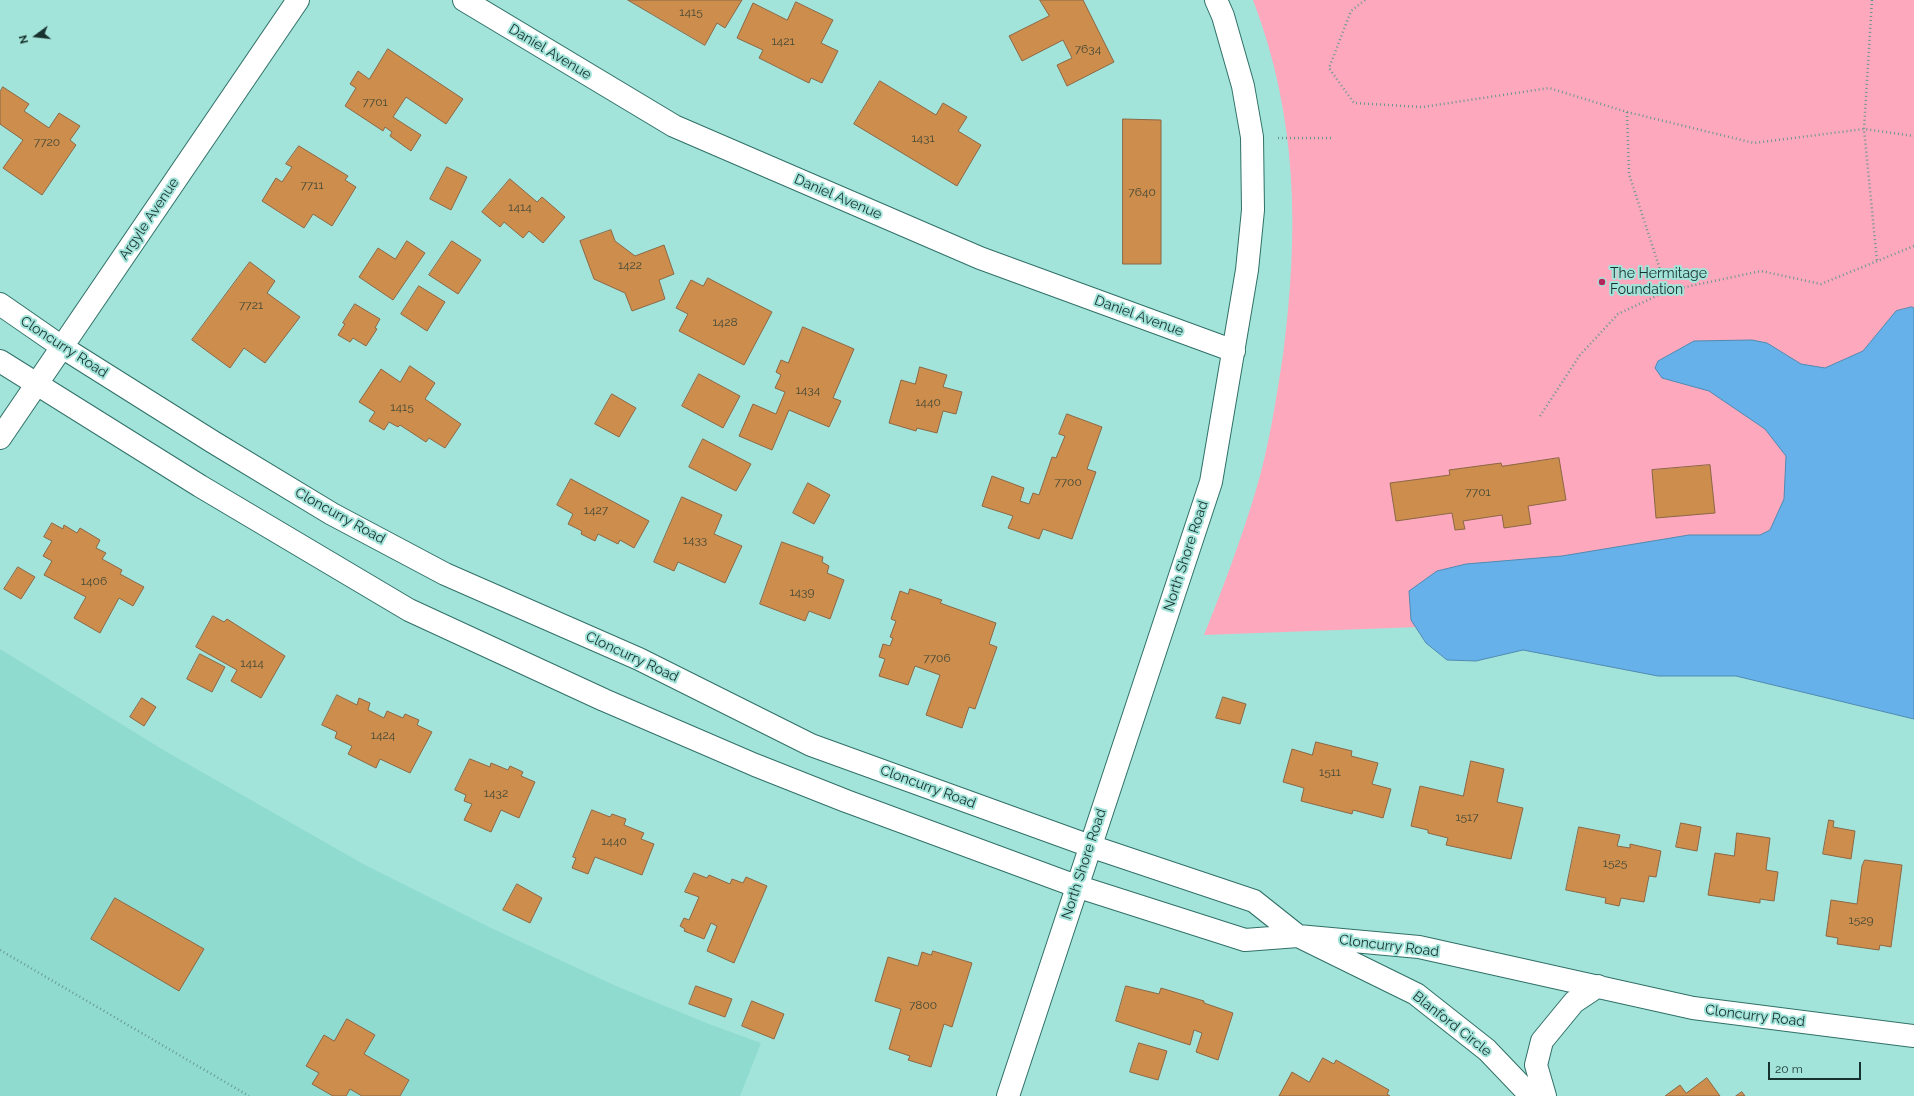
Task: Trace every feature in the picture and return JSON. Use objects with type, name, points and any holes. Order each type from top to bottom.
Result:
[{"type":"street","name":"Argyle Avenue","points":[[0,438],[298,0]]},
{"type":"street","name":"Daniel Avenue","points":[[464,0],[674,126],[980,258],[1234,350]]},
{"type":"street","name":"North Shore Road","points":[[1008,1096],[1076,886],[1211,482],[1248,270],[1252,218],[1252,138],[1243,86],[1223,16],[1216,0]]},
{"type":"street","name":"Cloncurry Road","points":[[0,304],[62,347],[213,442],[332,514],[445,574],[639,659],[811,745],[1090,846],[1254,901],[1298,936]]},
{"type":"street","name":"Cloncurry Road","points":[[0,361],[207,490],[409,610],[604,700],[755,765],[846,801],[1076,886],[1245,940],[1298,936],[1419,947],[1693,1008],[1914,1036]]},
{"type":"street","name":"Blanford Circle","points":[[1298,936],[1416,994],[1487,1050],[1531,1096]]},
{"type":"street","points":[[1545,1096],[1536,1065],[1542,1040],[1574,1002],[1598,986]]},
{"type":"path","points":[[1365,0],[1351,11],[1329,68],[1354,103],[1423,107],[1549,88],[1627,112],[1754,142],[1864,129],[1914,136]]},
{"type":"path","points":[[1872,0],[1864,129],[1877,261]]},
{"type":"path","points":[[1627,112],[1629,174],[1666,291]]},
{"type":"path","points":[[1252,138],[1333,138]]},
{"type":"path","points":[[1540,416],[1580,356],[1618,314],[1666,291],[1761,271],[1821,284],[1914,246]]},
{"type":"path","points":[[0,950],[249,1096]]},
{"type":"shaded area","name":"The Hermitage Foundation","points":[[1253,0],[1914,0],[1914,543],[1579,621],[1204,635],[1225,582],[1261,474],[1275,406],[1288,309],[1292,220],[1291,176],[1279,88],[1268,44]]},
{"type":"shaded area","points":[[0,649],[165,751],[365,865],[489,927],[616,986],[709,1024],[761,1043],[740,1096],[0,1096]]},
{"type":"water","points":[[1912,307],[1914,308],[1914,719],[1736,676],[1658,676],[1523,650],[1476,661],[1447,660],[1426,643],[1411,620],[1409,591],[1437,571],[1466,564],[1562,556],[1689,535],[1760,535],[1770,530],[1784,499],[1786,456],[1765,429],[1709,391],[1662,378],[1655,368],[1658,361],[1694,341],[1752,340],[1767,343],[1801,364],[1825,368],[1863,351],[1896,311]]},
{"type":"building","points":[[628,0],[742,0],[725,28],[717,23],[705,45]]},
{"type":"building","points":[[1040,0],[1083,0],[1114,62],[1067,86],[1057,65],[1072,58],[1063,40],[1022,61],[1009,36],[1049,16]]},
{"type":"building","points":[[796,2],[833,20],[821,43],[838,51],[822,83],[811,78],[809,83],[759,58],[763,50],[737,38],[753,3],[787,20]]},
{"type":"building","points":[[388,49],[463,99],[446,124],[406,97],[393,117],[421,135],[411,151],[390,136],[392,132],[385,127],[383,131],[345,106],[356,88],[350,84],[358,71],[369,79]]},
{"type":"building","points":[[880,81],[936,115],[943,103],[967,117],[958,131],[981,145],[957,186],[854,124]]},
{"type":"building","points":[[3,87],[29,104],[24,111],[49,128],[59,113],[80,126],[70,140],[76,145],[42,195],[3,168],[23,140],[0,124],[0,92]]},
{"type":"building","points":[[1123,119],[1161,120],[1161,264],[1123,264]]},
{"type":"building","points":[[299,146],[348,176],[345,180],[356,187],[332,226],[313,214],[304,228],[262,201],[276,178],[282,182],[292,167],[286,164]]},
{"type":"building","points":[[447,167],[467,177],[451,210],[430,199]]},
{"type":"building","points":[[510,179],[537,202],[542,197],[565,217],[543,243],[529,231],[523,238],[504,222],[500,227],[482,212]]},
{"type":"building","points":[[611,230],[615,241],[635,256],[664,245],[674,274],[659,280],[665,299],[632,311],[625,293],[594,279],[580,241]]},
{"type":"building","points":[[407,241],[425,253],[393,300],[359,277],[378,248],[395,259]]},
{"type":"building","points":[[452,241],[481,260],[458,294],[429,275]]},
{"type":"building","points":[[250,262],[275,281],[267,293],[300,317],[265,363],[244,348],[230,368],[192,340]]},
{"type":"building","points":[[708,278],[772,312],[744,365],[679,331],[688,314],[676,308],[691,280],[703,286]]},
{"type":"building","points":[[419,286],[445,302],[427,331],[401,314]]},
{"type":"building","points":[[355,304],[380,319],[375,328],[377,329],[366,346],[353,338],[350,342],[338,335],[345,324],[343,323]]},
{"type":"building","points":[[803,327],[854,349],[833,398],[841,401],[829,427],[789,410],[772,450],[739,436],[753,404],[776,414],[785,392],[775,388],[781,375],[776,372],[781,360],[788,363]]},
{"type":"building","points":[[410,366],[435,383],[425,399],[461,424],[445,448],[429,438],[426,442],[400,425],[398,427],[389,422],[384,430],[369,421],[375,412],[359,402],[381,369],[400,382]]},
{"type":"building","points":[[920,367],[947,375],[943,387],[962,392],[956,414],[943,411],[937,433],[917,428],[916,431],[889,423],[901,380],[915,384]]},
{"type":"building","points":[[699,374],[740,396],[723,428],[682,406]]},
{"type":"building","points":[[612,394],[636,408],[619,437],[595,424]]},
{"type":"building","points":[[1067,414],[1102,427],[1087,469],[1096,472],[1072,539],[1043,529],[1039,539],[1008,528],[1013,516],[982,506],[992,476],[1024,488],[1020,501],[1029,504],[1033,493],[1039,495],[1052,457],[1056,458],[1065,436],[1059,434]]},
{"type":"building","points":[[703,439],[751,464],[736,491],[689,467]]},
{"type":"building","points":[[1559,458],[1566,500],[1528,506],[1531,524],[1504,528],[1502,515],[1463,521],[1465,529],[1455,530],[1452,513],[1396,521],[1390,483],[1450,475],[1449,470],[1501,463],[1502,466]]},
{"type":"building","points":[[1710,465],[1715,513],[1656,518],[1652,470]]},
{"type":"building","points":[[571,479],[649,521],[634,548],[620,540],[618,544],[598,534],[595,541],[581,534],[582,531],[568,524],[573,514],[557,505]]},
{"type":"building","points":[[808,483],[830,495],[814,524],[793,513]]},
{"type":"building","points":[[682,497],[722,515],[714,534],[742,546],[725,583],[678,562],[674,571],[654,562]]},
{"type":"building","points":[[52,523],[63,529],[64,525],[77,533],[80,528],[100,540],[96,548],[106,553],[102,559],[122,570],[120,574],[144,587],[133,606],[119,598],[100,633],[74,618],[86,597],[44,575],[52,561],[43,556],[52,541],[44,537]]},
{"type":"building","points":[[782,542],[823,557],[822,562],[829,566],[827,573],[844,580],[830,619],[809,611],[805,621],[760,604]]},
{"type":"building","points":[[18,567],[35,577],[21,599],[4,589]]},
{"type":"building","points":[[910,589],[942,600],[940,603],[996,623],[989,644],[997,647],[975,709],[969,707],[962,728],[926,715],[940,675],[915,666],[908,685],[879,676],[885,659],[879,657],[883,644],[890,646],[893,638],[890,637],[896,621],[891,619],[900,591],[908,594]]},
{"type":"building","points":[[213,616],[224,622],[227,619],[285,656],[261,698],[231,681],[237,670],[196,647]]},
{"type":"building","points":[[200,654],[225,667],[212,692],[187,679]]},
{"type":"building","points":[[337,695],[357,705],[359,698],[370,703],[368,710],[384,718],[387,711],[403,718],[405,714],[419,720],[417,725],[432,732],[410,773],[380,759],[376,768],[348,754],[352,746],[335,738],[337,732],[322,725]]},
{"type":"building","points":[[1223,697],[1246,704],[1240,724],[1216,718]]},
{"type":"building","points":[[142,698],[156,707],[144,726],[130,717]]},
{"type":"building","points":[[1316,742],[1352,751],[1351,756],[1378,763],[1372,784],[1391,789],[1383,818],[1353,810],[1352,814],[1301,801],[1304,788],[1283,782],[1292,749],[1312,755]]},
{"type":"building","points":[[470,759],[490,767],[491,763],[508,770],[510,766],[523,772],[521,776],[535,782],[519,818],[501,810],[491,832],[464,820],[472,804],[464,801],[466,795],[455,790]]},
{"type":"building","points":[[1471,761],[1504,769],[1497,802],[1523,808],[1511,859],[1446,845],[1448,838],[1428,833],[1428,830],[1411,826],[1420,786],[1463,796]]},
{"type":"building","points":[[592,810],[610,817],[612,814],[626,819],[624,825],[644,833],[641,839],[654,844],[642,875],[595,857],[588,874],[572,868],[576,858],[573,857]]},
{"type":"building","points":[[1829,820],[1834,821],[1833,827],[1855,831],[1851,859],[1823,854]]},
{"type":"building","points":[[1681,823],[1701,827],[1697,851],[1676,847]]},
{"type":"building","points":[[1579,827],[1620,835],[1617,846],[1630,848],[1630,844],[1661,851],[1656,877],[1649,876],[1644,902],[1621,898],[1619,906],[1605,903],[1606,898],[1566,890]]},
{"type":"building","points":[[1737,833],[1770,838],[1766,870],[1778,872],[1774,901],[1760,899],[1760,903],[1708,895],[1715,853],[1734,856]]},
{"type":"building","points":[[1865,860],[1902,865],[1891,947],[1880,945],[1879,950],[1837,944],[1838,938],[1826,936],[1831,900],[1857,904],[1862,866]]},
{"type":"building","points":[[694,873],[707,878],[709,875],[730,884],[732,879],[743,883],[746,877],[767,886],[734,963],[707,951],[717,926],[711,923],[704,939],[684,931],[685,929],[680,926],[684,918],[689,920],[699,897],[685,892]]},
{"type":"building","points":[[517,884],[542,898],[530,923],[503,910]]},
{"type":"building","points":[[115,898],[204,949],[179,991],[91,939]]},
{"type":"building","points":[[933,951],[972,963],[952,1027],[944,1024],[931,1067],[908,1060],[910,1056],[889,1049],[901,1009],[875,1001],[888,957],[918,966],[922,952],[931,955]]},
{"type":"building","points":[[696,986],[732,999],[725,1017],[689,1004]]},
{"type":"building","points":[[1126,986],[1159,994],[1161,988],[1204,1001],[1204,1003],[1233,1013],[1218,1060],[1196,1052],[1202,1033],[1194,1030],[1190,1045],[1116,1021]]},
{"type":"building","points":[[752,1001],[784,1014],[774,1039],[742,1026]]},
{"type":"building","points":[[347,1019],[375,1035],[364,1054],[409,1080],[400,1096],[362,1096],[350,1089],[346,1096],[333,1096],[312,1084],[319,1073],[306,1066],[324,1035],[334,1041]]},
{"type":"building","points":[[1139,1043],[1167,1051],[1158,1080],[1130,1072]]},
{"type":"building","points":[[1323,1058],[1334,1064],[1336,1060],[1389,1090],[1387,1094],[1390,1096],[1279,1096],[1292,1072],[1309,1082]]},
{"type":"building","points":[[1707,1078],[1720,1096],[1665,1096],[1680,1085],[1686,1093]]},
{"type":"building","points":[[1742,1092],[1745,1096],[1736,1096]]},
{"type":"place","name":"The Hermitage Foundation","points":[[1602,282]]}]
